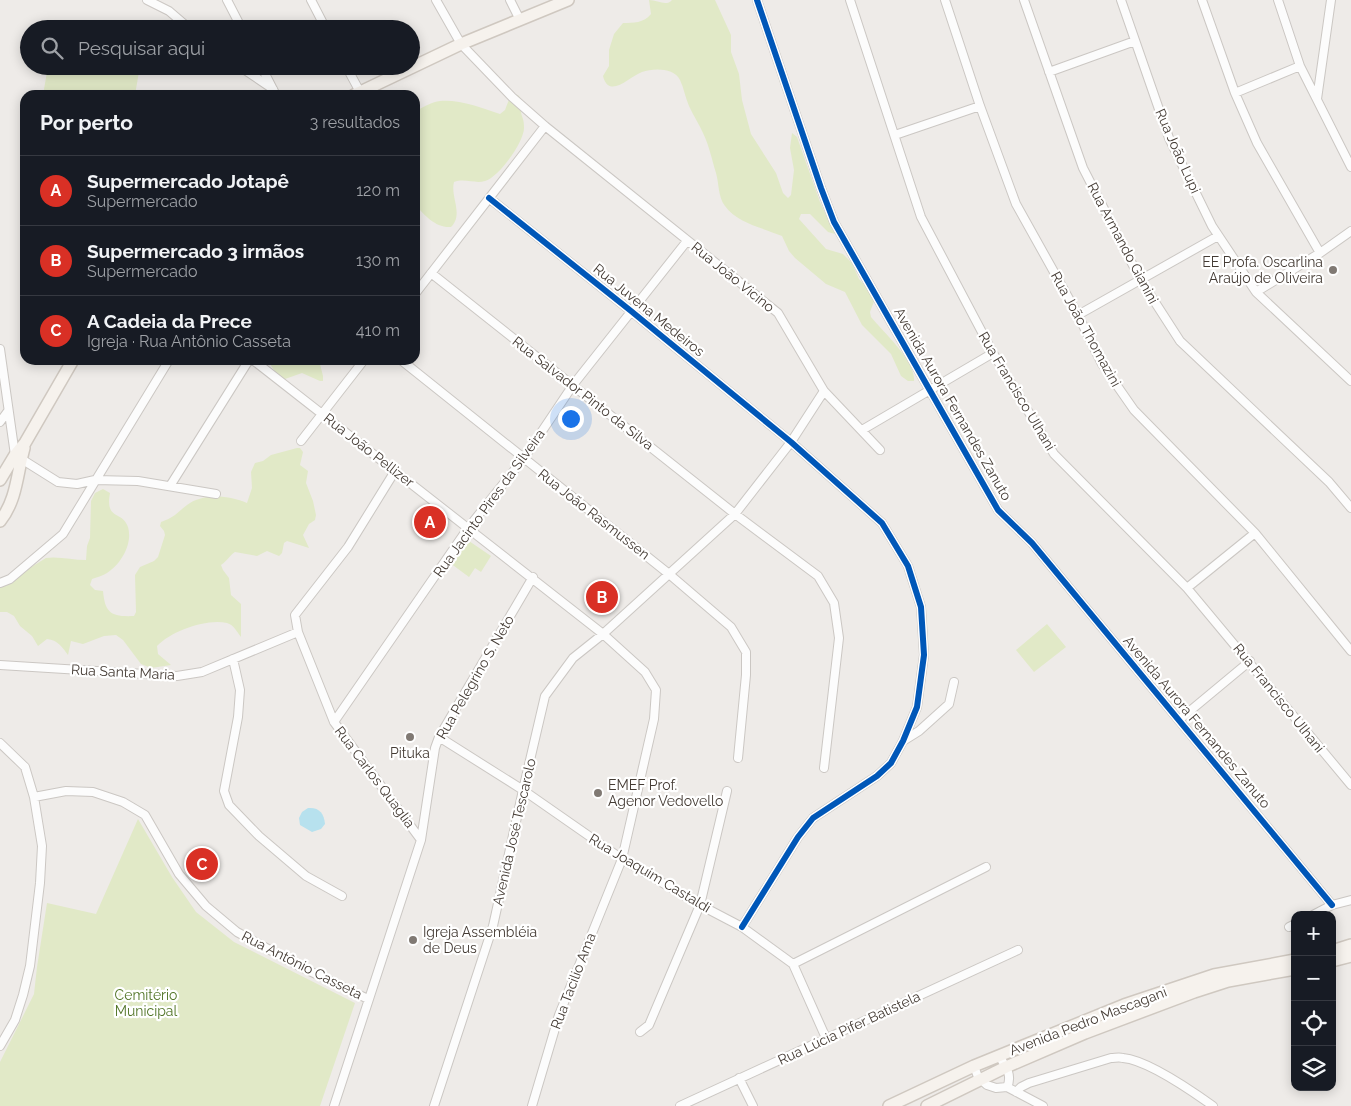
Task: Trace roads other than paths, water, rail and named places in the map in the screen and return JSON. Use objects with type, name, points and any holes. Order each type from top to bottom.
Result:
[{"type":"main road","points":[[420,64],[461,44],[568,0]]},
{"type":"main road","points":[[365,90],[397,75]]},
{"type":"main road","points":[[0,480],[18,457],[70,365]]},
{"type":"main road","points":[[0,521],[8,511],[19,477],[18,457]]},
{"type":"main road","points":[[1336,949],[1351,946]]},
{"type":"main road","points":[[1336,960],[1351,956]]},
{"type":"main road","name":"Avenida Pedro Mascagani","points":[[889,1106],[974,1066],[1124,1005],[1214,975],[1291,961]]},
{"type":"main road","name":"Avenida Pedro Mascagani","points":[[927,1106],[1006,1067],[1085,1033],[1194,992],[1228,982],[1291,970]]},
{"type":"street","points":[[146,0],[169,11],[180,20]]},
{"type":"street","points":[[227,0],[237,20]]},
{"type":"street","points":[[311,0],[321,20]]},
{"type":"street","name":"Rua João Vicino","points":[[436,0],[461,44],[512,97],[545,126],[778,313],[824,390],[880,450]]},
{"type":"street","points":[[510,0],[520,20]]},
{"type":"street","name":"Avenida Aurora Fernandes Zanuto","points":[[757,0],[820,188],[834,222],[998,510],[1032,543],[1332,905]]},
{"type":"street","name":"Rua Francisco Ulhani","points":[[850,0],[921,217],[993,353],[1054,454],[1188,588],[1351,785]]},
{"type":"street","name":"Rua João Thomazini","points":[[945,0],[980,106],[1016,204],[1078,315],[1102,364],[1134,410],[1255,533],[1351,651]]},
{"type":"street","name":"Rua Armando Gianini","points":[[1024,0],[1083,168],[1140,279],[1180,341],[1329,482],[1351,508]]},
{"type":"street","name":"Rua João Lupi","points":[[1121,0],[1169,138],[1218,236],[1256,292],[1351,381]]},
{"type":"street","points":[[1202,0],[1235,93],[1257,143],[1320,253]]},
{"type":"street","points":[[1278,0],[1300,66],[1351,167]]},
{"type":"street","points":[[1317,100],[1331,0]]},
{"type":"street","points":[[1049,72],[1135,42]]},
{"type":"street","points":[[1235,93],[1300,66]]},
{"type":"street","points":[[251,75],[271,90]]},
{"type":"street","points":[[266,75],[273,90]]},
{"type":"street","points":[[350,75],[355,90]]},
{"type":"street","points":[[895,135],[980,106]]},
{"type":"street","points":[[420,287],[545,126]]},
{"type":"street","name":"Rua Juvena Medeiros","points":[[489,198],[791,442],[882,523],[908,566],[921,607],[924,655],[917,707],[903,741],[891,763],[877,776],[813,818],[798,837],[742,927]]},
{"type":"street","points":[[1256,292],[1320,253],[1351,231]]},
{"type":"street","points":[[1078,315],[1218,236]]},
{"type":"street","name":"Rua Jacinto Pires da Silveira","points":[[334,722],[468,528],[524,458],[573,385],[688,241]]},
{"type":"street","name":"Rua Salvador Pinto da Silva","points":[[431,273],[735,514],[818,576],[834,603],[839,638],[824,768]]},
{"type":"street","points":[[0,349],[8,411],[18,457],[58,482],[77,484],[95,480],[138,481],[216,494]]},
{"type":"street","points":[[862,430],[993,353]]},
{"type":"street","points":[[0,583],[10,580],[63,534],[166,365]]},
{"type":"street","points":[[170,486],[245,365]]},
{"type":"street","name":"Rua João Pellizer","points":[[260,365],[603,634]]},
{"type":"street","points":[[301,442],[360,365]]},
{"type":"street","name":"Rua João Rasmussen","points":[[407,365],[669,574],[732,627],[746,652],[746,674],[738,758]]},
{"type":"street","points":[[603,634],[735,514],[791,442],[824,390]]},
{"type":"street","points":[[0,422],[8,411]]},
{"type":"street","name":"Rua Carlos Quaglia","points":[[334,1106],[422,840],[334,722],[298,632],[295,615],[348,547],[395,471]]},
{"type":"street","points":[[1188,588],[1255,533]]},
{"type":"street","name":"Rua Pelegrino S. Neto","points":[[422,840],[436,748],[440,737],[532,577]]},
{"type":"street","name":"Rua Santa Maria","points":[[0,665],[176,676],[202,672],[298,632]]},
{"type":"street","name":"Avenida José Tescarolo","points":[[434,1106],[493,926],[545,696],[573,658],[603,634]]},
{"type":"street","name":"Rua Tacilio Ama","points":[[532,1106],[559,1015],[622,859],[654,719],[656,690],[645,672],[603,634]]},
{"type":"street","points":[[233,659],[240,690],[238,717],[224,791],[229,805],[259,836],[306,876],[342,896]]},
{"type":"street","points":[[1179,720],[1250,661]]},
{"type":"street","points":[[903,741],[919,731],[949,704],[954,682]]},
{"type":"street","name":"Rua Joaquim Castaldi","points":[[440,737],[523,790],[622,859],[700,905],[742,927],[793,964]]},
{"type":"street","points":[[0,743],[25,767],[34,797],[42,846],[40,883],[30,966],[24,995],[15,1020],[0,1046]]},
{"type":"street","name":"Rua Antônio Casseta","points":[[34,797],[66,791],[93,792],[123,802],[145,815],[179,874],[206,906],[224,922],[237,932],[300,968],[368,999]]},
{"type":"street","points":[[640,1032],[649,1025],[700,905],[727,791]]},
{"type":"street","points":[[826,1038],[793,964],[986,867]]},
{"type":"street","points":[[1321,911],[1332,905],[1351,900]]},
{"type":"street","name":"Rua Lúcia Pifer Batistela","points":[[680,1106],[1018,950]]},
{"type":"street","points":[[999,1056],[1009,1074],[1009,1081],[1006,1087]]},
{"type":"street","points":[[1016,1092],[1021,1086],[1029,1083],[1111,1058],[1124,1058],[1141,1063],[1167,1077],[1213,1106]]},
{"type":"street","points":[[974,1066],[980,1080],[986,1085],[996,1088],[1006,1087],[1043,1106]]},
{"type":"street","points":[[739,1078],[753,1106]]},
{"type":"water","points":[[308,808],[318,810],[322,814],[325,824],[321,829],[312,832],[300,825],[299,818],[302,812]]},
{"type":"place","name":"EE Profa. Oscarlina Araújo de Oliveira","points":[[1333,270]]},
{"type":"place","name":"Supermercado Jotapê","points":[[430,522]]},
{"type":"place","name":"Supermercado 3 irmãos","points":[[602,597]]},
{"type":"place","name":"Pituka","points":[[410,737]]},
{"type":"place","name":"EMEF Prof. Agenor Vedovello","points":[[598,793]]},
{"type":"place","name":"A Cadeia da Prece","points":[[202,864]]},
{"type":"place","name":"Igreja Assembléia de Deus","points":[[413,940]]},
{"type":"park label","name":"Cemitério Municipal","points":[[146,1004]]}]
